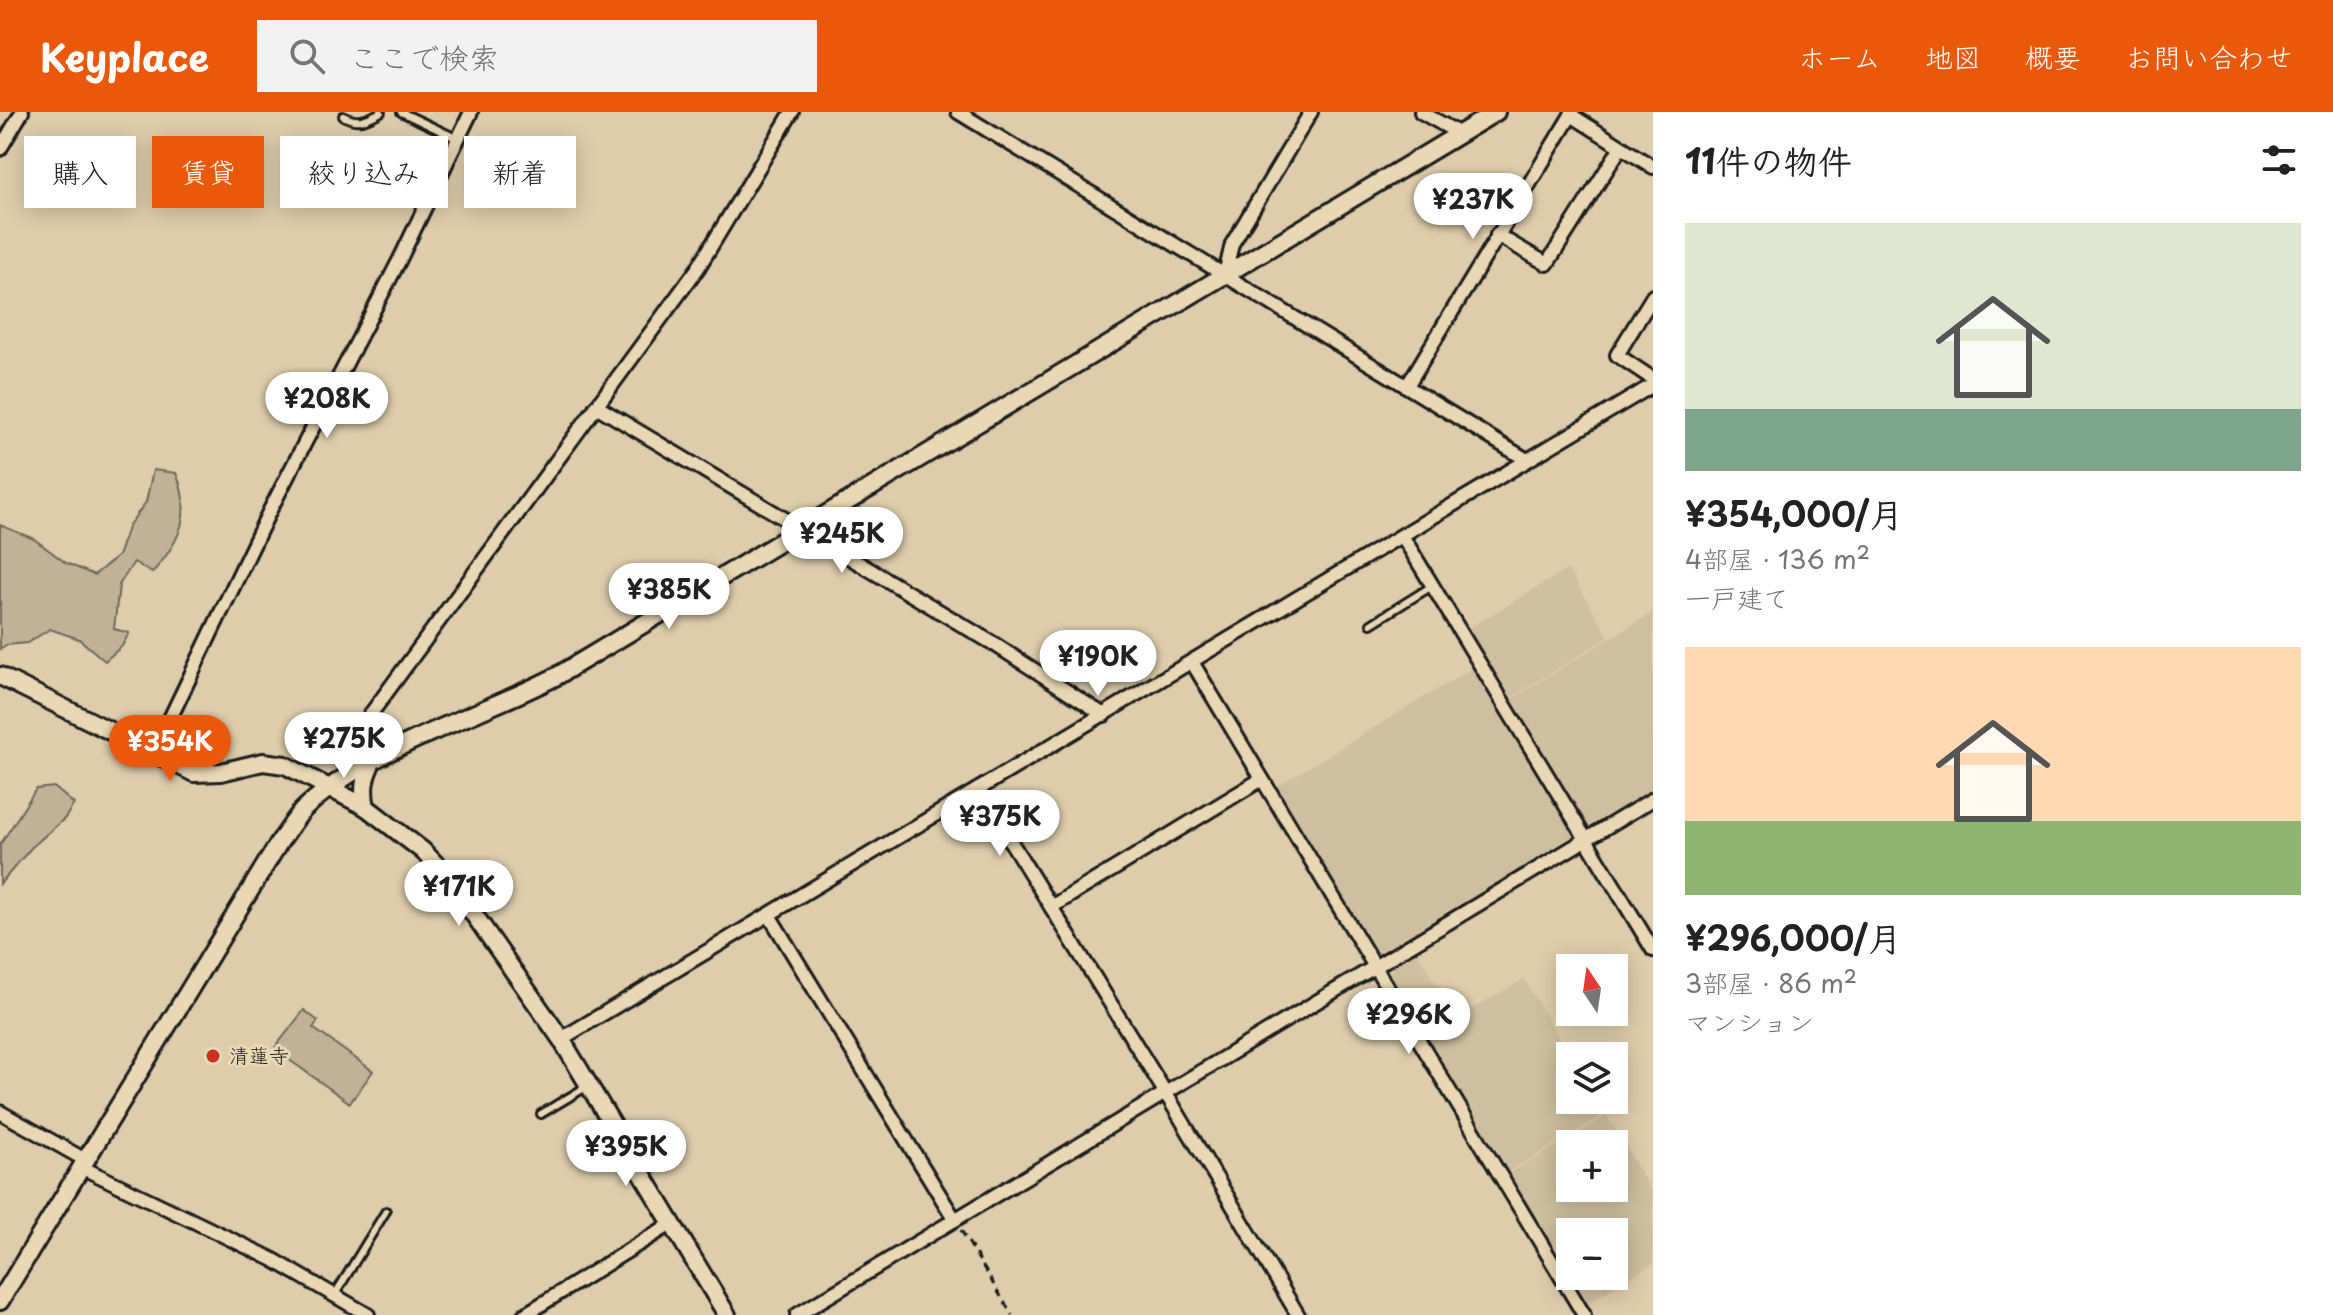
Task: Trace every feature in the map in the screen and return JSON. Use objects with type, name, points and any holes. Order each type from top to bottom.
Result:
[{"type":"street","points":[[0,149],[22,112]]},
{"type":"street","points":[[153,754],[269,512],[399,261],[471,112]]},
{"type":"street","points":[[366,807],[362,791],[365,775],[379,757],[370,715],[698,268],[792,112]]},
{"type":"street","points":[[958,112],[1527,460]]},
{"type":"street","points":[[1225,274],[1232,244],[1311,112]]},
{"type":"street","points":[[1421,112],[1460,134]]},
{"type":"street","points":[[0,1301],[280,841],[304,809],[328,789],[379,757],[557,676],[1496,112]]},
{"type":"street","points":[[1407,386],[1572,114],[1653,167]]},
{"type":"street","points":[[1497,235],[1547,264],[1621,147]]},
{"type":"street","points":[[561,1039],[1403,537],[1653,382],[1617,355],[1653,296]]},
{"type":"street","points":[[596,406],[994,644],[1104,715]]},
{"type":"street","points":[[1403,537],[1653,950]]},
{"type":"street","points":[[1192,662],[1584,1315]]},
{"type":"street","points":[[0,676],[194,773],[221,772],[263,762],[285,765],[366,807],[423,851],[447,876],[561,1039],[727,1315]]},
{"type":"street","points":[[1051,907],[1262,779]]},
{"type":"street","points":[[979,790],[1298,1315]]},
{"type":"street","points":[[797,1315],[1653,799]]},
{"type":"street","points":[[769,915],[955,1220]]},
{"type":"street","points":[[0,1112],[85,1165],[272,1259],[368,1315]]},
{"type":"street","points":[[524,1315],[671,1224]]},
{"type":"lane","points":[[343,116],[355,122],[381,112]]},
{"type":"lane","points":[[401,112],[458,139]]},
{"type":"lane","points":[[1371,624],[1432,586]]},
{"type":"lane","points":[[541,1114],[589,1086]]},
{"type":"lane","points":[[334,1296],[386,1211]]},
{"type":"path","points":[[955,1220],[1012,1315]]},
{"type":"shaded area","points":[[153,470],[176,473],[183,502],[181,527],[170,550],[152,573],[134,562],[119,585],[114,629],[129,633],[122,646],[105,661],[79,639],[50,629],[27,643],[6,645],[0,649],[0,525],[34,539],[66,563],[94,575],[118,556],[129,525],[146,502]]},
{"type":"shaded area","points":[[1568,569],[1609,637],[1510,698],[1469,628]]},
{"type":"shaded area","points":[[1653,612],[1653,789],[1586,828],[1511,699]]},
{"type":"shaded area","points":[[1473,668],[1575,835],[1375,955],[1274,788]]},
{"type":"shaded area","points":[[54,787],[74,804],[65,818],[31,848],[0,884],[0,845],[36,789]]},
{"type":"shaded area","points":[[1415,949],[1457,1018],[1524,979],[1562,1042],[1556,1042],[1556,1114],[1605,1114],[1578,1130],[1556,1130],[1556,1144],[1507,1173],[1389,976],[1392,963]]},
{"type":"shaded area","points":[[304,1010],[318,1021],[313,1028],[373,1071],[350,1103],[274,1049]]},
{"type":"shaded area","points":[[1607,1116],[1615,1130],[1583,1130]]},
{"type":"shaded area","points":[[1556,1146],[1556,1202],[1628,1202],[1628,1152],[1653,1194],[1653,1264],[1628,1279],[1628,1218],[1556,1218],[1556,1254],[1508,1174]]},
{"type":"shaded area","points":[[1578,1290],[1609,1290],[1586,1304]]},
{"type":"place","name":"清蓮寺","points":[[213,1056]]}]
